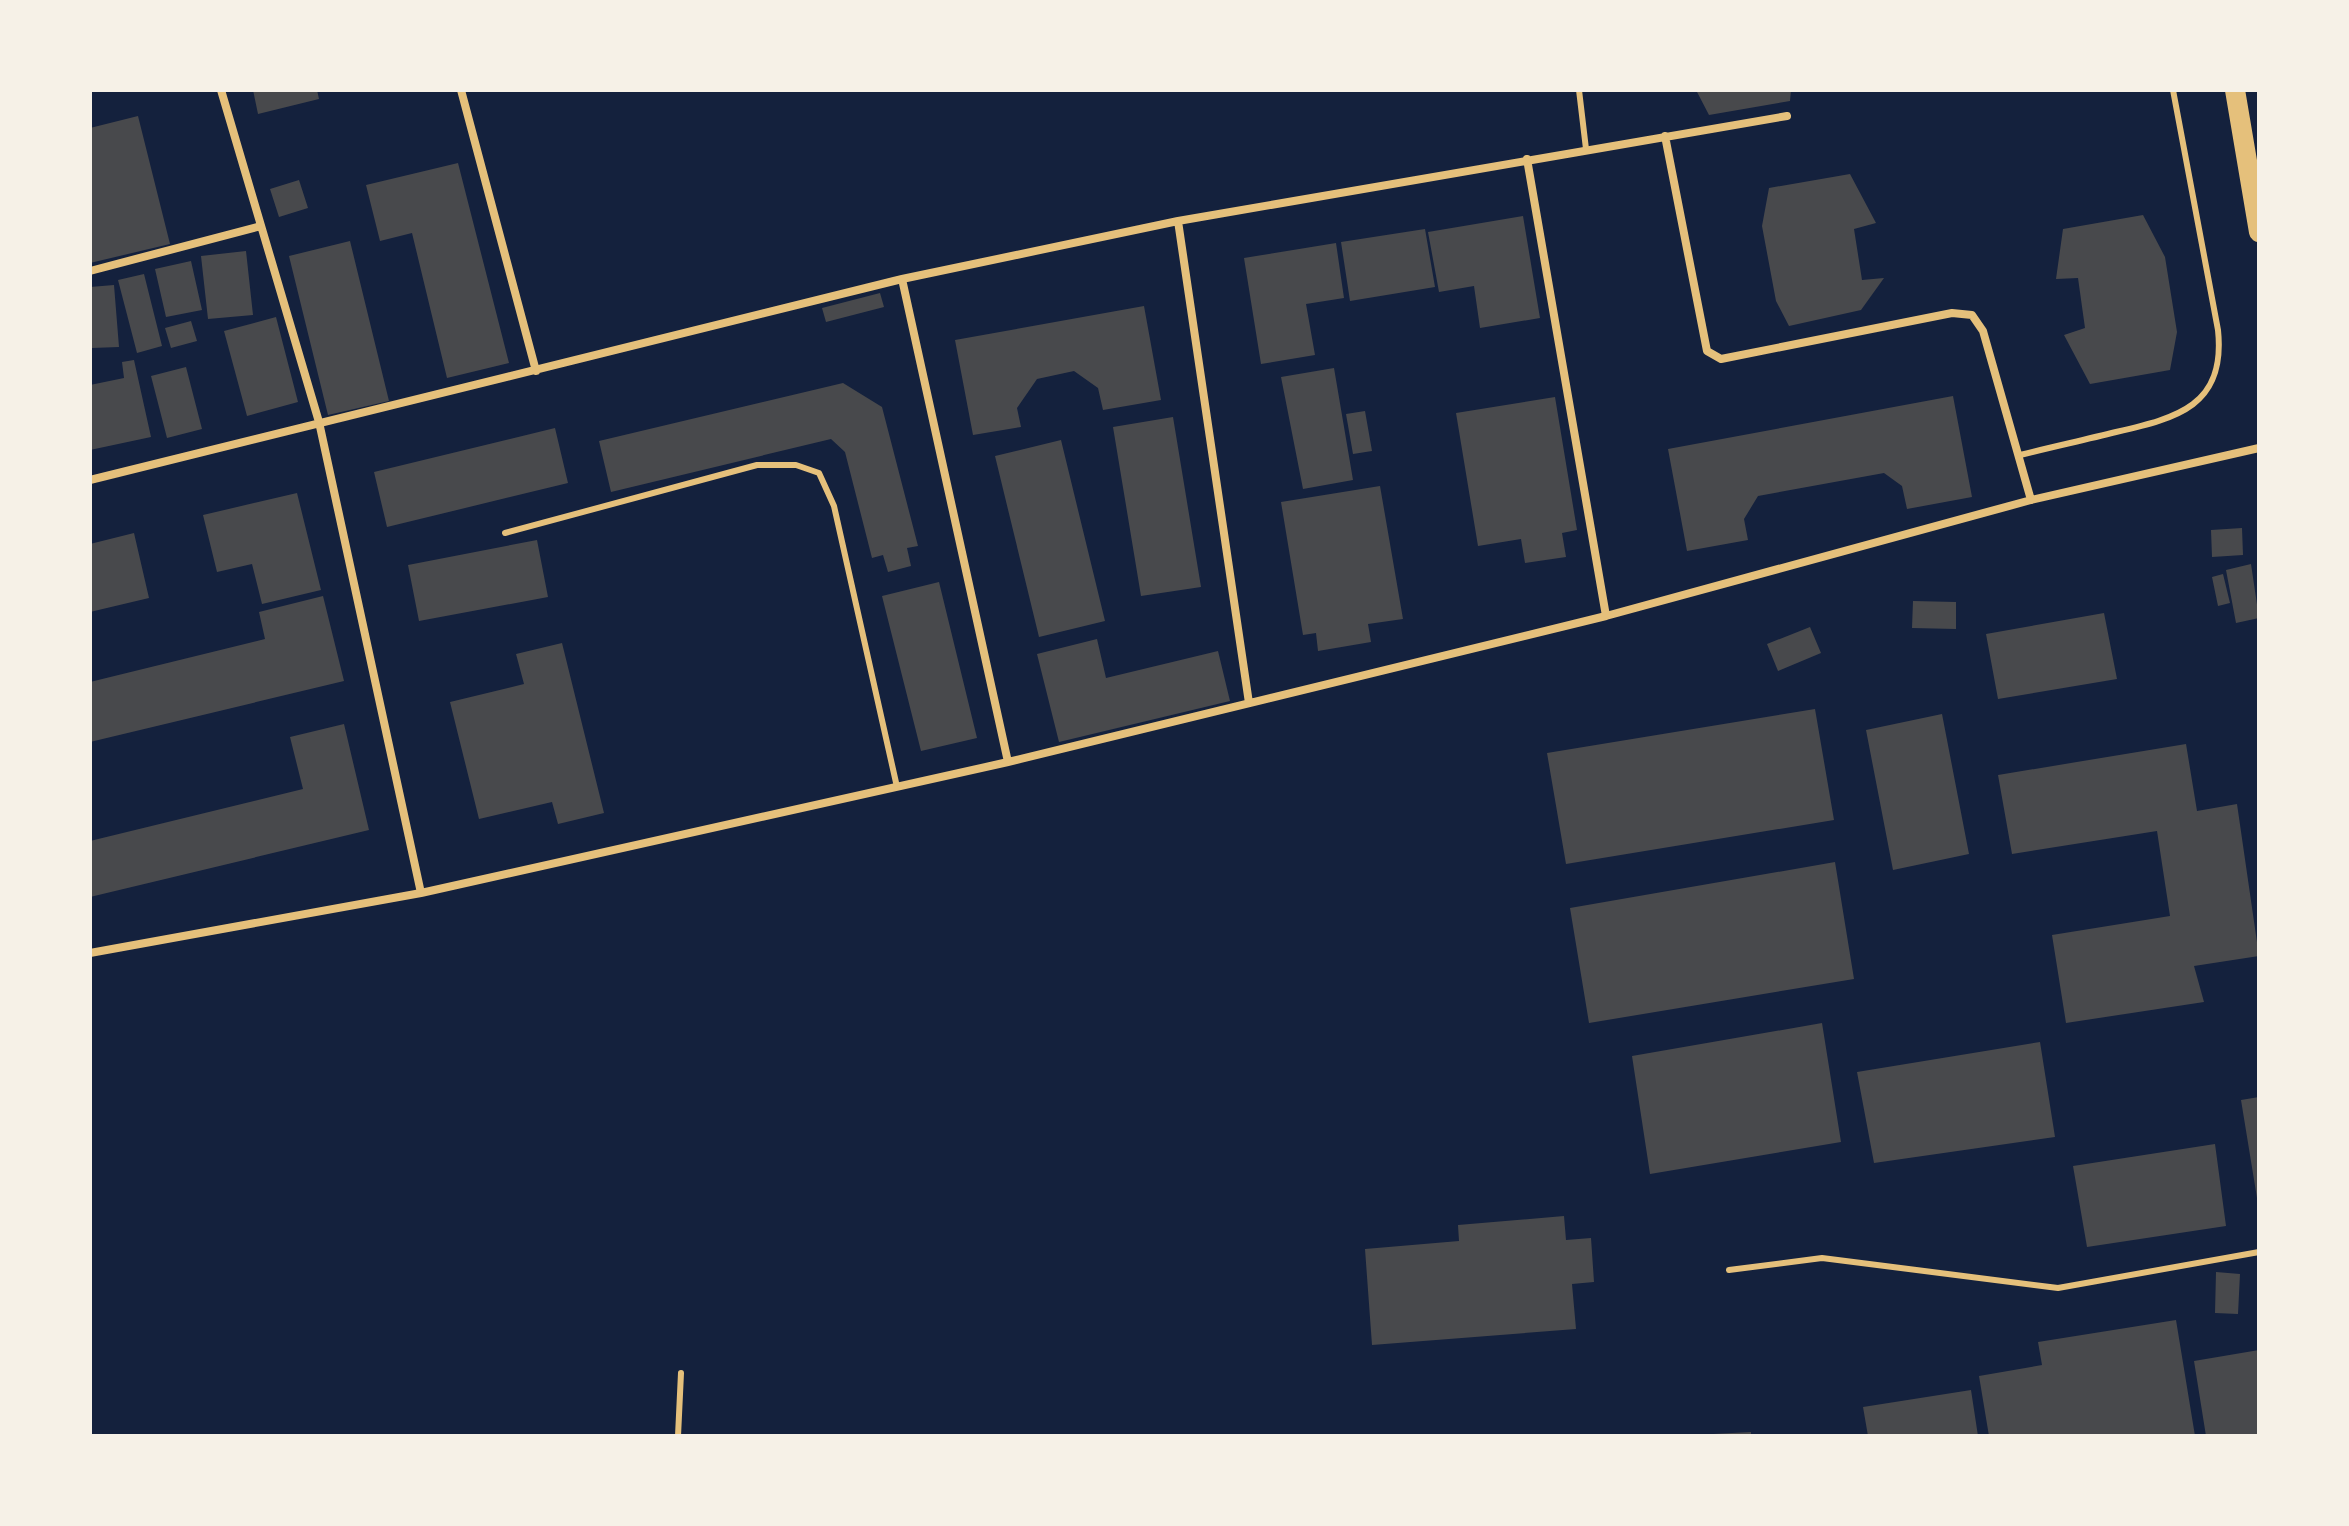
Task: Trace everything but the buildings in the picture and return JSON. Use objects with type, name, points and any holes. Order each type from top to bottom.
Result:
[{"type":"main road","points":[[2235,90],[2259,232]]},
{"type":"street","points":[[221,90],[319,422],[421,893]]},
{"type":"street","points":[[461,90],[536,371]]},
{"type":"street","points":[[90,480],[902,279],[1178,221],[1787,116]]},
{"type":"street","points":[[1665,136],[1707,351],[1721,359],[1952,313],[1972,315],[1983,331],[2031,500]]},
{"type":"street","points":[[1527,159],[1606,616]]},
{"type":"street","points":[[1178,221],[1249,703]]},
{"type":"street","points":[[90,271],[261,226]]},
{"type":"street","points":[[902,279],[1008,762]]},
{"type":"street","points":[[90,953],[421,893],[1008,762],[1606,616],[2031,500],[2259,448]]},
{"type":"lane","points":[[1579,90],[1586,149]]},
{"type":"lane","points":[[2020,455],[2169,420],[2200,400],[2211,384],[2218,367],[2218,330],[2173,90]]},
{"type":"lane","points":[[505,533],[757,465],[796,465],[819,473],[834,506],[897,787]]},
{"type":"lane","points":[[1729,1270],[1822,1258],[2058,1288],[2259,1252]]},
{"type":"lane","points":[[678,1436],[681,1373]]}]
